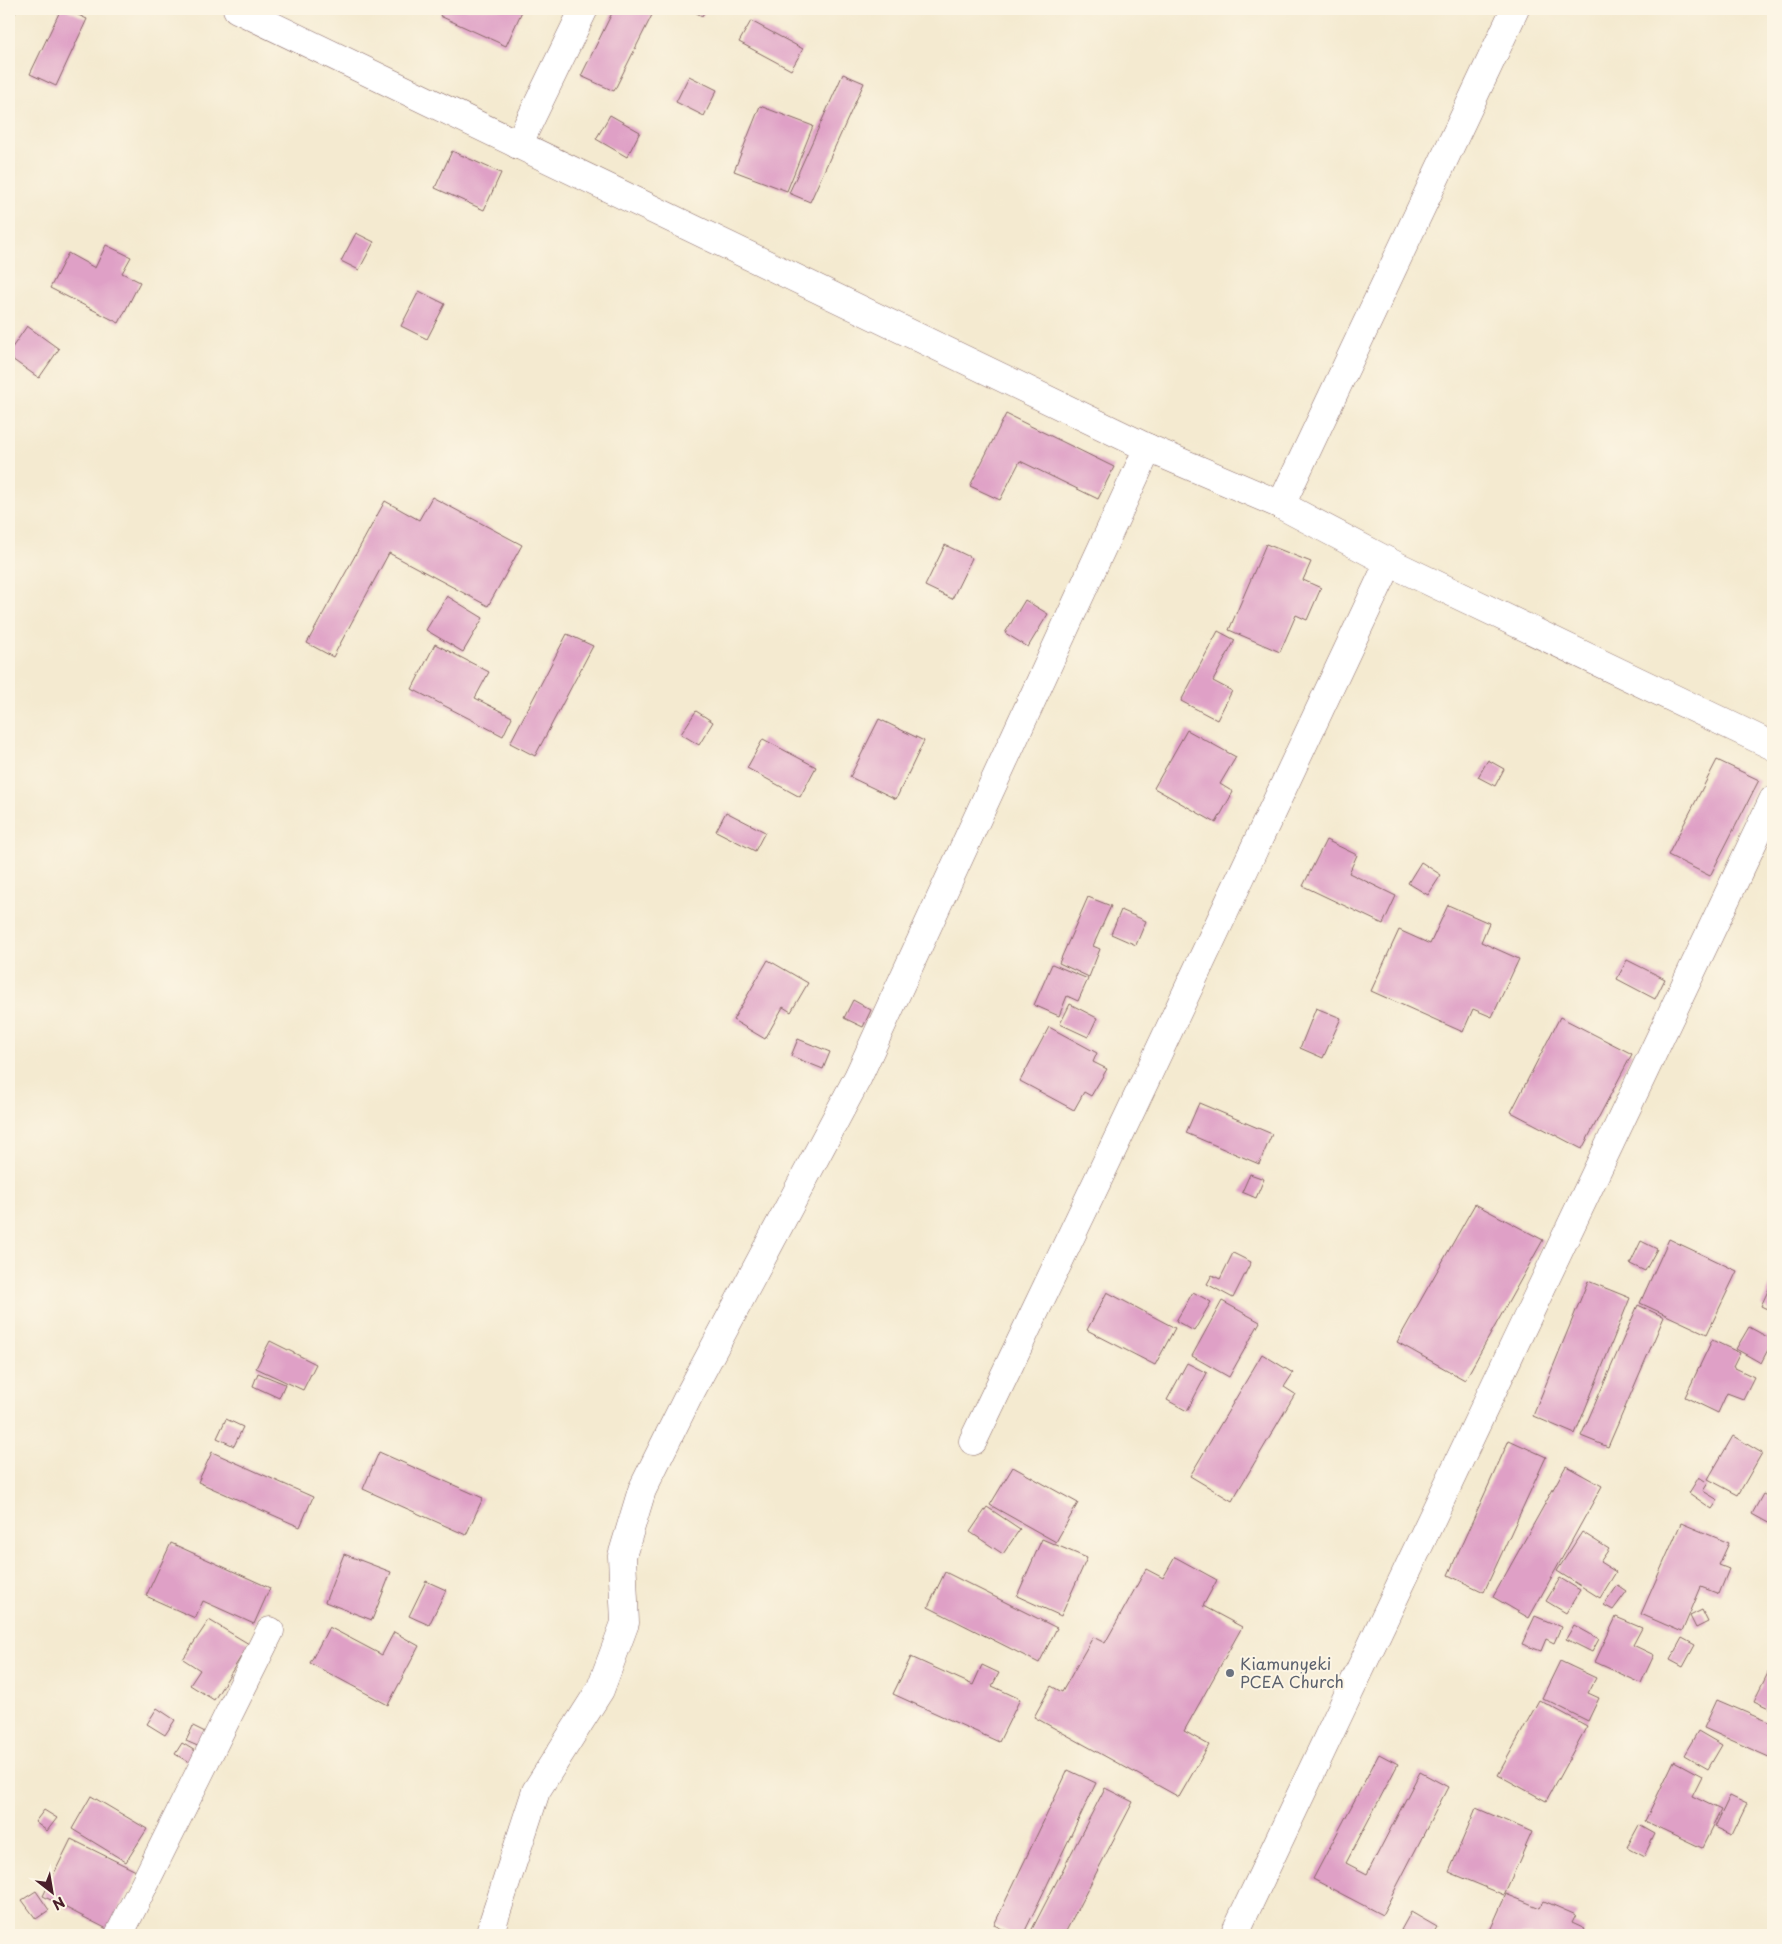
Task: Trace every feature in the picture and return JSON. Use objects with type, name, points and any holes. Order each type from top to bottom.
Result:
[{"type":"street","points":[[237,9],[1148,448],[1280,505],[1389,562],[1773,746]]},
{"type":"street","points":[[518,144],[584,9]]},
{"type":"street","points":[[1280,505],[1515,9]]},
{"type":"street","points":[[489,1935],[536,1791],[600,1690],[625,1622],[622,1556],[642,1490],[687,1399],[858,1078],[1148,448]]},
{"type":"street","points":[[973,1441],[1128,1117],[1389,562]]},
{"type":"street","points":[[1234,1935],[1773,800]]},
{"type":"street","points":[[119,1935],[270,1631]]},
{"type":"building","points":[[9,9],[17,9],[9,25]]},
{"type":"building","points":[[61,9],[87,19],[56,86],[30,74]]},
{"type":"building","points":[[443,9],[523,9],[506,46],[440,16]]},
{"type":"building","points":[[614,9],[655,9],[614,91],[581,76]]},
{"type":"building","points":[[689,9],[706,9],[702,16]]},
{"type":"building","points":[[751,21],[803,49],[791,70],[739,42]]},
{"type":"building","points":[[843,74],[864,83],[810,202],[789,193]]},
{"type":"building","points":[[689,76],[717,90],[704,116],[676,102]]},
{"type":"building","points":[[760,106],[813,126],[787,191],[734,171]]},
{"type":"building","points":[[610,115],[640,132],[627,157],[596,139]]},
{"type":"building","points":[[452,151],[501,173],[484,210],[435,188]]},
{"type":"building","points":[[356,233],[374,242],[359,270],[341,261]]},
{"type":"building","points":[[106,245],[131,257],[122,273],[140,282],[119,323],[50,288],[68,253],[95,268]]},
{"type":"building","points":[[419,291],[445,304],[427,339],[401,326]]},
{"type":"building","points":[[27,326],[59,349],[39,378],[9,357],[9,352]]},
{"type":"building","points":[[1006,414],[1114,467],[1098,499],[1020,461],[1000,500],[970,486]]},
{"type":"building","points":[[432,497],[522,545],[488,606],[389,553],[333,657],[307,643],[385,501],[419,520]]},
{"type":"building","points":[[1266,544],[1311,562],[1303,580],[1321,588],[1307,620],[1296,615],[1280,652],[1229,630]]},
{"type":"building","points":[[945,545],[972,558],[952,599],[925,586]]},
{"type":"building","points":[[447,596],[483,618],[463,652],[426,630]]},
{"type":"building","points":[[1025,600],[1048,614],[1028,647],[1005,633]]},
{"type":"building","points":[[1218,631],[1235,640],[1213,681],[1232,691],[1217,720],[1181,701]]},
{"type":"building","points":[[567,634],[593,646],[535,756],[510,743]]},
{"type":"building","points":[[435,644],[489,672],[475,698],[512,717],[503,736],[412,689]]},
{"type":"building","points":[[696,711],[713,722],[699,745],[681,734]]},
{"type":"building","points":[[879,719],[924,741],[896,799],[850,777]]},
{"type":"building","points":[[1187,730],[1236,757],[1220,784],[1233,792],[1216,823],[1154,788]]},
{"type":"building","points":[[763,739],[816,767],[800,797],[747,768]]},
{"type":"building","points":[[1488,760],[1504,769],[1495,786],[1478,777]]},
{"type":"building","points":[[1717,760],[1759,780],[1710,876],[1668,855]]},
{"type":"building","points":[[726,812],[765,832],[755,851],[716,831]]},
{"type":"building","points":[[1326,840],[1357,855],[1349,873],[1396,896],[1383,924],[1303,886]]},
{"type":"building","points":[[1421,862],[1441,875],[1428,895],[1408,883]]},
{"type":"building","points":[[1088,897],[1111,906],[1093,946],[1100,949],[1089,977],[1059,963]]},
{"type":"building","points":[[1448,905],[1489,923],[1481,942],[1519,959],[1492,1017],[1473,1009],[1463,1032],[1371,991],[1399,930],[1430,944]]},
{"type":"building","points":[[1121,910],[1146,921],[1136,945],[1111,934]]},
{"type":"building","points":[[768,960],[808,983],[791,1012],[783,1007],[765,1039],[733,1020]]},
{"type":"building","points":[[1627,960],[1665,979],[1655,999],[1617,979]]},
{"type":"building","points":[[1052,964],[1088,979],[1078,1001],[1067,996],[1059,1016],[1034,1005]]},
{"type":"building","points":[[853,1000],[871,1010],[863,1027],[844,1018]]},
{"type":"building","points":[[1070,1004],[1097,1018],[1088,1037],[1060,1024]]},
{"type":"building","points":[[1316,1008],[1341,1018],[1323,1058],[1300,1048]]},
{"type":"building","points":[[1560,1017],[1632,1054],[1582,1149],[1511,1112]]},
{"type":"building","points":[[1049,1027],[1097,1053],[1093,1062],[1107,1069],[1091,1096],[1084,1092],[1074,1110],[1020,1081]]},
{"type":"building","points":[[798,1039],[830,1052],[823,1069],[791,1056]]},
{"type":"building","points":[[1199,1103],[1272,1134],[1259,1164],[1186,1133]]},
{"type":"building","points":[[1250,1174],[1264,1179],[1256,1198],[1242,1192]]},
{"type":"building","points":[[1475,1204],[1543,1240],[1465,1380],[1397,1342]]},
{"type":"building","points":[[1669,1239],[1737,1271],[1707,1334],[1640,1303]]},
{"type":"building","points":[[1641,1241],[1657,1249],[1645,1271],[1630,1264]]},
{"type":"building","points":[[1233,1253],[1251,1262],[1233,1298],[1207,1284],[1212,1275],[1220,1279]]},
{"type":"building","points":[[1588,1281],[1630,1298],[1575,1434],[1533,1416]]},
{"type":"building","points":[[1773,1283],[1773,1312],[1761,1306]]},
{"type":"building","points":[[1107,1292],[1175,1328],[1155,1365],[1087,1330]]},
{"type":"building","points":[[1193,1292],[1211,1302],[1194,1331],[1176,1321]]},
{"type":"building","points":[[1222,1301],[1260,1322],[1229,1377],[1192,1356]]},
{"type":"building","points":[[1638,1305],[1664,1317],[1608,1447],[1581,1436]]},
{"type":"building","points":[[1749,1327],[1773,1340],[1761,1363],[1736,1349]]},
{"type":"building","points":[[1712,1340],[1740,1353],[1733,1367],[1754,1377],[1743,1399],[1727,1393],[1718,1413],[1685,1397]]},
{"type":"building","points":[[270,1341],[316,1364],[303,1390],[256,1368]]},
{"type":"building","points":[[1262,1354],[1293,1373],[1284,1387],[1295,1394],[1232,1501],[1190,1476]]},
{"type":"building","points":[[1187,1363],[1207,1373],[1187,1411],[1167,1400]]},
{"type":"building","points":[[258,1373],[285,1384],[279,1398],[253,1386]]},
{"type":"building","points":[[226,1419],[243,1427],[234,1446],[217,1438]]},
{"type":"building","points":[[1733,1436],[1762,1453],[1738,1495],[1708,1479]]},
{"type":"building","points":[[1509,1440],[1546,1457],[1484,1592],[1448,1575]]},
{"type":"building","points":[[212,1452],[313,1497],[300,1527],[198,1482]]},
{"type":"building","points":[[379,1452],[483,1498],[466,1535],[363,1489]]},
{"type":"building","points":[[1566,1466],[1602,1486],[1529,1618],[1493,1597]]},
{"type":"building","points":[[1013,1467],[1078,1503],[1056,1542],[990,1505]]},
{"type":"building","points":[[1699,1477],[1708,1483],[1703,1491],[1718,1500],[1712,1509],[1689,1493]]},
{"type":"building","points":[[1763,1494],[1773,1499],[1772,1525],[1752,1514]]},
{"type":"building","points":[[987,1507],[1020,1529],[1003,1554],[970,1532]]},
{"type":"building","points":[[1681,1523],[1729,1543],[1719,1565],[1729,1569],[1719,1594],[1701,1587],[1682,1632],[1641,1614]]},
{"type":"building","points":[[1582,1532],[1609,1549],[1600,1562],[1616,1572],[1600,1598],[1557,1571]]},
{"type":"building","points":[[1042,1539],[1087,1558],[1061,1616],[1017,1596]]},
{"type":"building","points":[[171,1543],[270,1588],[254,1624],[203,1601],[195,1618],[146,1596]]},
{"type":"building","points":[[344,1554],[391,1572],[372,1620],[325,1602]]},
{"type":"building","points":[[1175,1557],[1217,1580],[1203,1606],[1242,1627],[1184,1731],[1209,1745],[1179,1797],[1034,1717],[1051,1686],[1062,1692],[1093,1637],[1105,1643],[1146,1569],[1163,1578]]},
{"type":"building","points":[[945,1572],[1057,1628],[1039,1663],[928,1607]]},
{"type":"building","points":[[1560,1578],[1580,1590],[1566,1613],[1546,1601]]},
{"type":"building","points":[[426,1581],[446,1590],[429,1625],[409,1616]]},
{"type":"building","points":[[1618,1585],[1627,1591],[1613,1610],[1604,1605]]},
{"type":"building","points":[[1702,1610],[1708,1622],[1696,1628],[1690,1616]]},
{"type":"building","points":[[1535,1616],[1561,1627],[1554,1643],[1546,1639],[1541,1651],[1522,1644]]},
{"type":"building","points":[[1616,1617],[1642,1628],[1633,1645],[1654,1655],[1641,1683],[1595,1662]]},
{"type":"building","points":[[209,1620],[249,1644],[214,1700],[190,1685],[200,1670],[183,1659]]},
{"type":"building","points":[[1574,1625],[1599,1639],[1592,1652],[1566,1639]]},
{"type":"building","points":[[329,1627],[382,1655],[394,1632],[419,1646],[388,1705],[310,1663]]},
{"type":"building","points":[[1682,1638],[1695,1645],[1683,1667],[1670,1660]]},
{"type":"building","points":[[911,1657],[973,1685],[982,1665],[999,1673],[992,1686],[1020,1699],[999,1742],[893,1694]]},
{"type":"building","points":[[1560,1661],[1596,1678],[1588,1693],[1599,1698],[1588,1721],[1542,1698]]},
{"type":"building","points":[[1773,1663],[1773,1710],[1754,1701]]},
{"type":"building","points":[[1539,1700],[1587,1726],[1546,1801],[1498,1775]]},
{"type":"building","points":[[1717,1700],[1773,1724],[1773,1753],[1771,1758],[1704,1728]]},
{"type":"building","points":[[157,1708],[175,1720],[165,1735],[147,1724]]},
{"type":"building","points":[[193,1726],[207,1733],[200,1747],[186,1741]]},
{"type":"building","points":[[1698,1731],[1722,1745],[1708,1769],[1684,1755]]},
{"type":"building","points":[[182,1743],[197,1752],[190,1763],[175,1754]]},
{"type":"building","points":[[1379,1754],[1398,1764],[1346,1863],[1367,1874],[1420,1772],[1448,1787],[1382,1915],[1313,1879]]},
{"type":"building","points":[[1674,1761],[1702,1776],[1692,1796],[1721,1810],[1702,1848],[1645,1821]]},
{"type":"building","points":[[1068,1770],[1096,1783],[1023,1935],[1015,1935],[994,1925]]},
{"type":"building","points":[[1105,1788],[1133,1802],[1064,1935],[1029,1935]]},
{"type":"building","points":[[91,1796],[147,1829],[126,1862],[72,1829]]},
{"type":"building","points":[[1730,1796],[1747,1804],[1732,1835],[1715,1827]]},
{"type":"building","points":[[1476,1808],[1532,1832],[1504,1895],[1449,1872]]},
{"type":"building","points":[[44,1810],[57,1818],[47,1831],[35,1822]]},
{"type":"building","points":[[1639,1825],[1655,1834],[1644,1856],[1627,1847]]},
{"type":"building","points":[[71,1839],[138,1872],[109,1930],[43,1896]]},
{"type":"building","points":[[36,1891],[49,1910],[36,1919],[22,1900]]},
{"type":"building","points":[[1506,1894],[1540,1908],[1544,1901],[1576,1915],[1572,1923],[1585,1929],[1582,1935],[1488,1935]]},
{"type":"building","points":[[1411,1912],[1437,1927],[1432,1935],[1410,1935],[1401,1930]]},
{"type":"place","name":"Kiamunyeki PCEA Church","points":[[1230,1673]]}]
